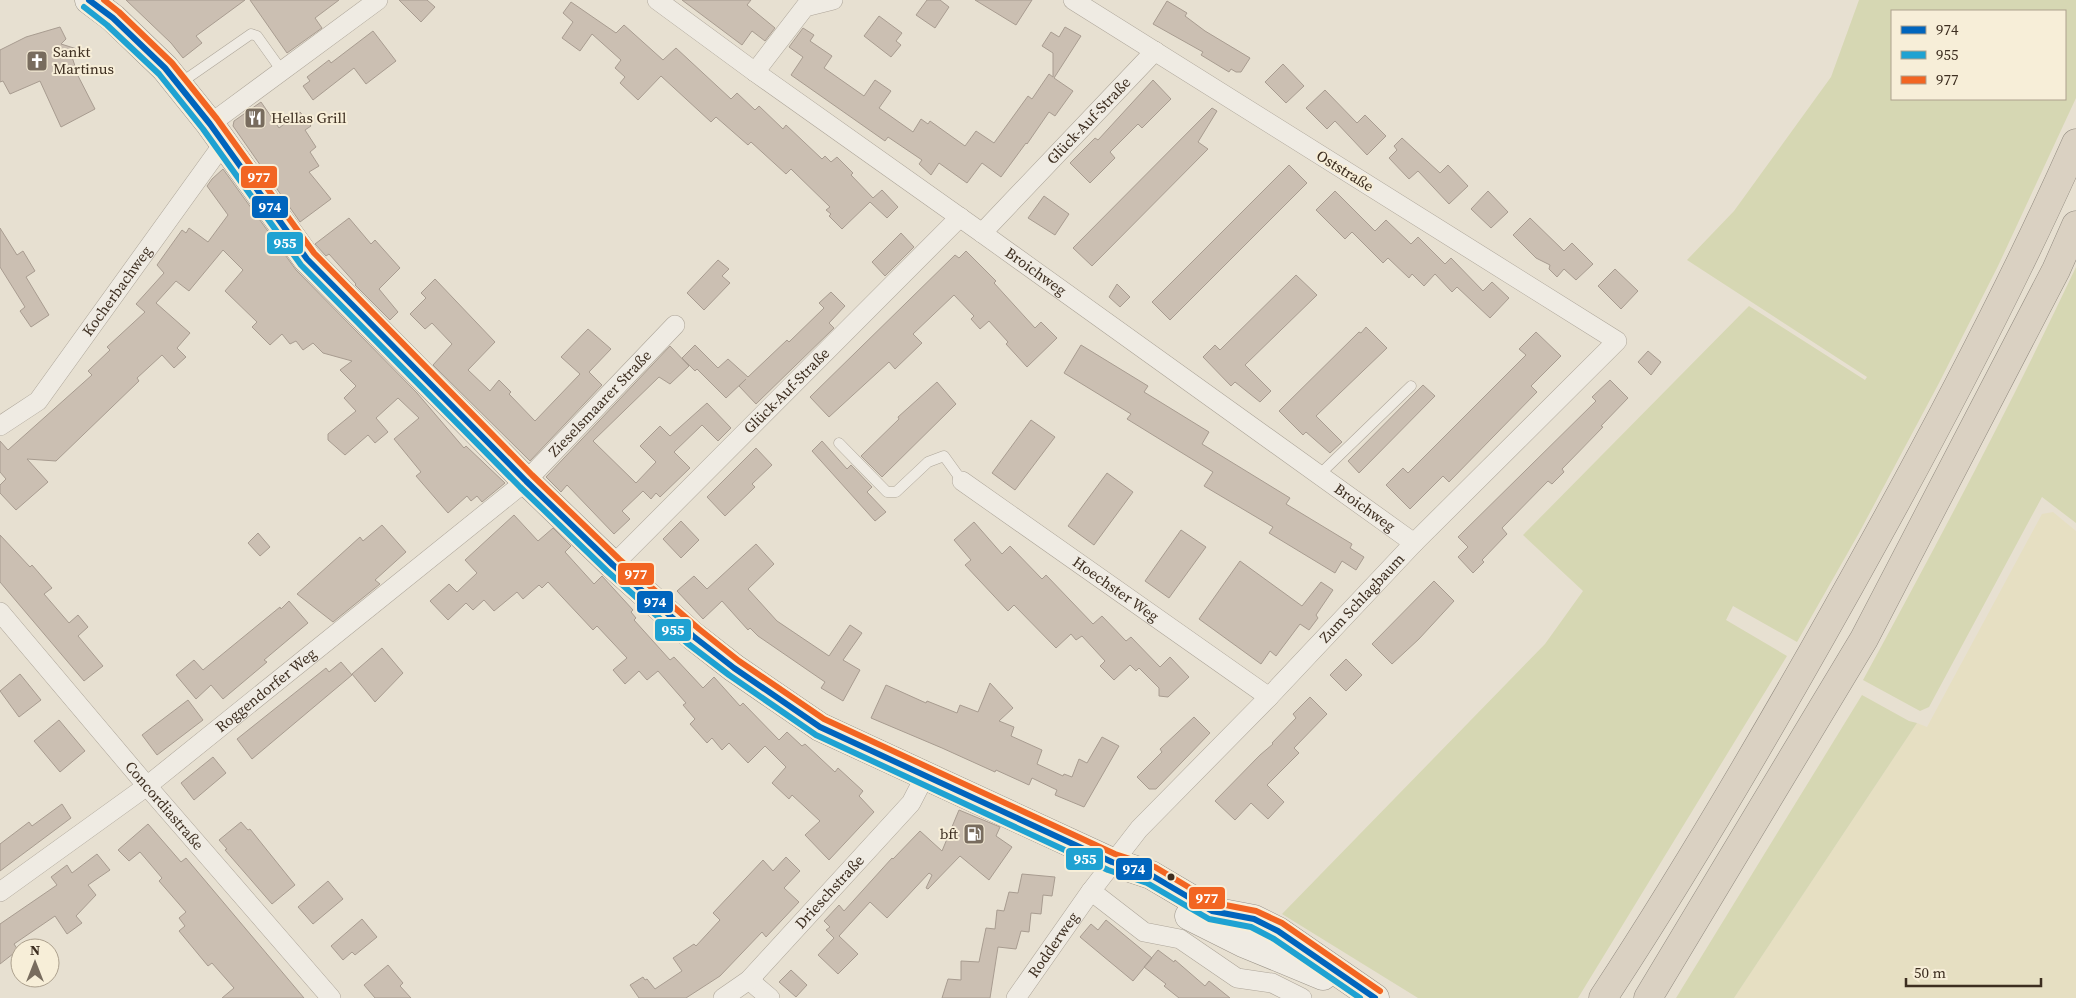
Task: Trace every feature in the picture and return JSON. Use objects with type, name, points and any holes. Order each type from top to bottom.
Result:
[{"type":"highway","points":[[1603,998],[1734,791],[1830,623],[1933,434],[2016,271],[2076,143]]},
{"type":"highway","points":[[1648,998],[1864,639],[2056,270],[2076,225]]},
{"type":"main road","points":[[89,0],[120,24],[165,68],[217,134],[307,259],[526,481],[613,564],[693,636],[734,668],[820,727],[1112,862],[1142,889],[1178,910],[1244,943],[1373,998]]},
{"type":"street","name":"Kocherbachweg","points":[[0,426],[38,401],[217,134],[282,71],[378,0]]},
{"type":"street","name":"Broichweg","points":[[657,0],[1414,543]]},
{"type":"street","points":[[755,72],[805,6],[833,0]]},
{"type":"street","name":"Oststraße","points":[[1073,0],[1618,341]]},
{"type":"street","name":"Glück-Auf-Straße","points":[[982,233],[1155,52]]},
{"type":"street","name":"Glück-Auf-Straße","points":[[613,564],[960,217]]},
{"type":"street","name":"Zieselsmaarer Straße","points":[[526,481],[675,325]]},
{"type":"street","name":"Zum Schlagbaum","points":[[1112,862],[1139,829],[1269,697],[1414,543],[1618,341]]},
{"type":"street","name":"Roggendorfer Weg","points":[[0,892],[147,786],[526,481]]},
{"type":"street","name":"Hoechster Weg","points":[[962,481],[1269,697]]},
{"type":"street","name":"Concordiastraße","points":[[0,612],[147,786],[331,998]]},
{"type":"street","name":"Drieschstraße","points":[[723,998],[749,980],[911,804],[925,776]]},
{"type":"street","name":"Rodderweg","points":[[1016,998],[1112,862]]},
{"type":"street","points":[[1091,890],[1144,932],[1180,939],[1237,978],[1272,983],[1302,998]]},
{"type":"street","points":[[749,980],[770,998]]},
{"type":"lane","points":[[178,84],[251,34],[257,36],[282,71]]},
{"type":"lane","points":[[1319,475],[1411,386]]},
{"type":"lane","points":[[839,443],[887,492],[896,492],[928,462],[944,456],[962,481]]},
{"type":"shaded area","points":[[2053,512],[2076,531],[2076,998],[1734,998],[1917,723],[1927,727],[2042,514]]},
{"type":"green space","points":[[1859,0],[2076,0],[2076,98],[1998,266],[1939,383],[1859,533],[1797,642],[1733,606],[1726,620],[1787,656],[1578,998],[1418,998],[1282,914],[1545,644],[1583,591],[1523,535],[1749,306],[1865,380],[1867,377],[1687,260],[1734,211],[1831,77]]},
{"type":"green space","points":[[2076,267],[2076,523],[2042,497],[1929,707],[1920,711],[1863,680],[1972,475]]},
{"type":"green space","points":[[1862,695],[1909,721],[1917,723],[1734,998],[1676,998]]},
{"type":"building","points":[[126,0],[245,0],[196,36],[202,43],[183,58],[171,43]]},
{"type":"building","points":[[250,0],[339,0],[315,18],[322,28],[287,53]]},
{"type":"building","points":[[399,0],[427,0],[435,7],[421,22]]},
{"type":"building","points":[[682,0],[751,0],[747,5],[775,28],[765,41],[752,31],[742,45]]},
{"type":"building","points":[[927,0],[940,0],[949,7],[935,28],[916,15]]},
{"type":"building","points":[[975,0],[1032,0],[1016,25]]},
{"type":"building","points":[[1167,1],[1187,13],[1185,16],[1205,31],[1250,58],[1241,72],[1231,69],[1229,72],[1201,55],[1203,52],[1153,24]]},
{"type":"building","points":[[571,2],[616,33],[624,25],[663,60],[676,48],[731,99],[737,93],[755,110],[759,106],[783,129],[786,125],[822,159],[825,156],[831,162],[837,157],[873,198],[882,190],[898,207],[887,218],[870,202],[842,229],[829,216],[831,214],[826,210],[830,207],[791,169],[786,174],[751,142],[748,145],[716,117],[711,122],[661,76],[638,100],[620,83],[625,77],[615,68],[621,60],[592,34],[580,51],[562,38],[573,22],[563,13]]},
{"type":"building","points":[[879,16],[902,33],[896,41],[901,45],[891,57],[864,36]]},
{"type":"building","name":"Sankt Martinus","points":[[60,27],[66,39],[61,44],[77,49],[72,57],[74,68],[95,109],[61,127],[40,81],[10,94],[3,81],[0,82],[0,50],[26,37]]},
{"type":"building","points":[[1065,27],[1081,36],[1054,78],[1073,91],[1055,116],[1049,112],[1001,177],[982,163],[967,183],[939,163],[931,175],[919,164],[922,160],[888,137],[885,141],[791,75],[803,57],[789,47],[803,28],[814,35],[810,41],[832,56],[824,68],[864,96],[875,80],[891,91],[879,108],[913,132],[921,119],[928,124],[930,121],[965,146],[976,131],[994,143],[1028,96],[1032,99],[1049,74],[1053,77],[1053,53],[1042,46],[1051,32],[1059,37]]},
{"type":"building","points":[[373,31],[396,61],[366,84],[354,68],[313,100],[303,86],[310,81],[307,77],[329,60],[331,63]]},
{"type":"building","points":[[1283,64],[1304,86],[1286,103],[1265,82]]},
{"type":"building","points":[[1153,80],[1171,99],[1142,128],[1138,124],[1110,152],[1115,158],[1090,183],[1070,163],[1095,138],[1098,140]]},
{"type":"building","points":[[1325,90],[1357,123],[1365,115],[1386,136],[1367,155],[1335,121],[1327,129],[1306,108]]},
{"type":"building","points":[[261,102],[279,128],[300,112],[311,126],[305,130],[316,147],[310,152],[319,166],[309,172],[331,199],[300,222],[233,126],[234,121]]},
{"type":"building","points":[[1212,108],[1217,111],[1198,142],[1208,149],[1092,266],[1073,248]]},
{"type":"building","points":[[1402,138],[1440,173],[1448,165],[1468,186],[1449,204],[1418,171],[1409,179],[1389,158],[1397,150],[1394,146]]},
{"type":"building","points":[[1289,165],[1307,183],[1170,320],[1152,302]]},
{"type":"building","points":[[223,169],[296,270],[417,393],[464,448],[466,446],[505,483],[482,502],[477,496],[471,501],[467,496],[448,513],[416,476],[421,472],[394,439],[419,418],[398,398],[376,418],[388,432],[375,443],[368,435],[345,455],[328,440],[328,434],[356,411],[344,398],[356,386],[340,370],[352,361],[323,353],[313,343],[303,350],[296,341],[290,344],[282,334],[270,345],[252,327],[257,322],[225,291],[243,270],[223,250],[189,291],[176,281],[156,303],[190,333],[177,348],[186,357],[174,368],[162,355],[137,378],[139,381],[56,461],[27,459],[48,482],[16,510],[0,493],[0,485],[6,479],[0,472],[0,441],[8,450],[92,375],[88,371],[110,350],[107,347],[145,312],[136,304],[164,273],[157,265],[182,230],[186,233],[189,228],[208,242],[228,215],[207,186]]},
{"type":"building","points":[[1335,191],[1375,231],[1386,220],[1411,244],[1418,237],[1445,264],[1451,258],[1483,291],[1492,282],[1509,298],[1490,318],[1457,287],[1452,292],[1435,274],[1424,286],[1412,274],[1409,278],[1388,258],[1383,263],[1352,232],[1345,239],[1316,210]]},
{"type":"building","points":[[1488,191],[1508,212],[1491,228],[1471,209]]},
{"type":"building","points":[[1044,196],[1069,214],[1055,235],[1028,218]]},
{"type":"building","points":[[349,218],[371,244],[375,240],[400,268],[379,289],[398,312],[390,320],[355,285],[329,254],[326,256],[315,244]]},
{"type":"building","points":[[1530,218],[1564,251],[1572,243],[1593,264],[1576,280],[1564,269],[1557,277],[1549,269],[1550,265],[1536,258],[1513,235]]},
{"type":"building","points":[[0,228],[17,255],[23,251],[35,271],[26,277],[49,315],[31,327],[20,311],[25,307],[0,267]]},
{"type":"building","points":[[901,233],[914,247],[885,276],[872,262]]},
{"type":"building","points":[[966,251],[996,281],[994,283],[1035,328],[1041,322],[1057,338],[1027,367],[1006,344],[1008,342],[989,321],[980,329],[971,319],[974,316],[954,295],[913,334],[922,343],[895,369],[889,362],[829,417],[810,397],[955,255],[959,258]]},
{"type":"building","points":[[718,260],[729,269],[722,276],[730,283],[704,310],[687,293]]},
{"type":"building","points":[[1615,269],[1638,291],[1621,309],[1598,286]]},
{"type":"building","points":[[1296,275],[1317,295],[1245,365],[1271,391],[1260,402],[1235,382],[1231,386],[1203,357],[1215,345],[1220,350]]},
{"type":"building","points":[[435,279],[495,342],[468,370],[490,391],[499,380],[511,392],[509,394],[535,421],[580,374],[561,357],[588,329],[611,349],[589,372],[602,385],[530,461],[433,365],[452,344],[432,323],[425,329],[410,314],[426,298],[421,293]]},
{"type":"building","points":[[1117,284],[1130,297],[1120,307],[1109,297]]},
{"type":"building","points":[[831,292],[845,306],[829,323],[834,328],[756,404],[739,386],[746,379],[726,398],[697,369],[695,371],[682,358],[695,345],[718,368],[728,359],[748,377],[787,340],[789,342],[824,308],[819,303]]},
{"type":"building","points":[[1366,327],[1387,348],[1316,416],[1342,442],[1330,453],[1306,432],[1303,435],[1279,411]]},
{"type":"building","points":[[1536,332],[1561,356],[1531,386],[1537,392],[1449,482],[1443,476],[1410,509],[1386,485],[1403,468],[1408,473],[1526,355],[1519,349]]},
{"type":"building","points":[[1081,345],[1148,386],[1144,392],[1209,432],[1202,444],[1290,498],[1286,504],[1352,544],[1350,548],[1364,557],[1356,570],[1342,561],[1335,573],[1269,533],[1273,527],[1204,486],[1213,472],[1127,419],[1131,414],[1064,373]]},
{"type":"building","points":[[670,346],[689,366],[670,384],[659,377],[593,441],[636,483],[656,462],[640,446],[660,426],[670,436],[707,403],[731,428],[718,441],[702,425],[674,452],[690,468],[660,497],[656,493],[651,499],[643,491],[622,511],[630,519],[614,534],[567,485],[561,492],[546,477]]},
{"type":"building","points":[[1648,351],[1661,362],[1651,375],[1638,362]]},
{"type":"building","points":[[1610,380],[1628,398],[1562,469],[1564,472],[1552,484],[1548,481],[1502,528],[1507,534],[1482,560],[1484,562],[1473,573],[1458,557],[1468,547],[1458,537],[1596,401],[1592,397]]},
{"type":"building","points":[[937,382],[956,404],[882,477],[861,456],[899,419],[898,417]]},
{"type":"building","points":[[1423,385],[1435,396],[1359,473],[1348,461]]},
{"type":"building","points":[[1031,420],[1055,437],[1015,490],[992,473]]},
{"type":"building","points":[[822,441],[847,469],[851,465],[872,487],[867,492],[886,512],[875,521],[812,451]]},
{"type":"building","points":[[756,448],[772,465],[752,484],[755,487],[725,516],[707,497]]},
{"type":"building","points":[[1107,473],[1133,492],[1094,545],[1068,526]]},
{"type":"building","points":[[514,515],[538,541],[553,528],[571,546],[565,552],[594,584],[602,576],[633,610],[631,612],[636,618],[634,620],[670,660],[674,657],[703,688],[714,677],[740,706],[743,703],[779,740],[787,732],[802,746],[805,744],[835,772],[838,768],[863,791],[859,796],[874,812],[829,860],[805,835],[820,821],[792,795],[789,799],[772,783],[786,767],[765,746],[748,763],[729,743],[722,750],[712,738],[707,743],[690,724],[695,719],[683,705],[686,703],[658,671],[647,680],[639,671],[625,684],[613,670],[627,658],[597,626],[593,630],[548,582],[542,588],[539,585],[523,599],[517,592],[494,611],[484,600],[473,610],[466,603],[448,620],[430,601],[449,584],[457,592],[477,573],[465,560]]},
{"type":"building","points":[[681,521],[699,540],[681,558],[663,539]]},
{"type":"building","points":[[974,522],[1002,554],[1010,546],[1042,579],[1046,575],[1093,624],[1102,616],[1126,641],[1131,637],[1160,667],[1170,657],[1189,677],[1168,697],[1159,696],[1159,688],[1139,668],[1136,671],[1130,665],[1114,680],[1100,666],[1105,661],[1082,636],[1076,640],[1071,634],[1056,648],[1014,605],[1008,611],[965,565],[971,560],[954,540]]},
{"type":"building","points":[[382,525],[406,552],[375,580],[380,584],[333,622],[297,594],[360,537],[363,541]]},
{"type":"building","points":[[1181,530],[1206,547],[1169,598],[1145,581]]},
{"type":"building","points":[[258,533],[270,547],[260,556],[248,543]]},
{"type":"building","points":[[0,535],[30,567],[32,565],[52,588],[44,594],[69,623],[78,615],[88,627],[78,636],[103,666],[84,681],[0,582]]},
{"type":"building","points":[[756,544],[774,564],[748,589],[777,621],[829,656],[850,625],[862,633],[843,660],[860,670],[843,701],[821,688],[825,682],[758,636],[750,628],[748,630],[722,601],[703,619],[677,591],[694,576],[707,589]]},
{"type":"building","points":[[1240,561],[1302,606],[1321,582],[1333,590],[1316,615],[1318,618],[1309,630],[1300,624],[1276,656],[1270,651],[1261,664],[1199,619]]},
{"type":"building","points":[[1434,581],[1454,601],[1419,639],[1392,664],[1372,644]]},
{"type":"building","points":[[289,601],[308,623],[264,660],[267,662],[223,699],[211,685],[196,699],[176,675],[194,660],[203,670]]},
{"type":"building","points":[[382,648],[403,673],[375,702],[352,674]]},
{"type":"building","points":[[1346,659],[1362,675],[1346,691],[1330,675]]},
{"type":"building","points":[[341,662],[352,675],[252,759],[237,739],[326,668],[329,672]]},
{"type":"building","points":[[20,674],[41,700],[19,717],[0,691]]},
{"type":"building","points":[[990,683],[1013,708],[999,721],[1014,727],[1011,736],[1042,750],[1037,764],[1063,776],[1064,774],[1072,777],[1079,759],[1087,763],[1102,737],[1119,746],[1084,807],[1055,795],[1057,790],[1032,778],[1029,785],[871,718],[886,685],[926,703],[927,701],[957,713],[960,705],[978,712]]},
{"type":"building","points":[[1310,697],[1327,714],[1294,748],[1299,753],[1267,785],[1284,802],[1268,819],[1251,803],[1235,820],[1215,801],[1273,744],[1296,718],[1293,714]]},
{"type":"building","points":[[188,700],[203,720],[157,755],[142,735]]},
{"type":"building","points":[[1194,717],[1210,733],[1156,789],[1149,789],[1137,777],[1162,752],[1160,749]]},
{"type":"building","points":[[59,720],[85,751],[60,772],[34,741]]},
{"type":"building","points":[[213,757],[226,773],[194,800],[181,783]]},
{"type":"building","points":[[62,804],[71,818],[0,871],[0,844],[29,822],[32,826]]},
{"type":"building","points":[[959,810],[1000,827],[996,836],[1012,847],[989,880],[960,856],[928,889],[926,888],[932,875],[929,873],[887,918],[870,902],[839,936],[858,954],[838,974],[818,955],[834,938],[826,930],[830,927],[824,921],[839,905],[844,911],[892,858],[920,831],[942,851]]},
{"type":"building","points":[[241,822],[248,830],[250,829],[295,885],[272,904],[225,850],[227,849],[219,840]]},
{"type":"building","points":[[148,824],[181,862],[186,858],[304,998],[222,998],[234,988],[212,963],[208,966],[179,931],[185,926],[179,918],[186,912],[159,881],[162,878],[140,852],[129,861],[118,850]]},
{"type":"building","points":[[97,854],[110,870],[88,885],[96,895],[76,916],[82,923],[67,934],[55,916],[23,938],[10,938],[10,956],[0,964],[0,924],[57,885],[51,877],[67,865],[72,873]]},
{"type":"building","points":[[786,857],[800,871],[784,888],[799,902],[766,937],[762,932],[720,976],[686,998],[639,998],[630,985],[643,977],[655,989],[682,971],[673,958],[694,944],[696,946],[720,920],[713,913],[763,860],[773,871]]},
{"type":"building","points":[[1022,874],[1055,877],[1052,896],[1043,895],[1041,914],[1031,913],[1029,932],[1021,931],[1016,949],[998,947],[990,998],[942,998],[948,979],[961,980],[961,961],[979,962],[986,928],[995,929],[997,910],[1004,911],[1009,892],[1018,893]]},
{"type":"building","points":[[328,881],[343,899],[313,924],[298,907]]},
{"type":"building","points":[[362,919],[377,937],[355,955],[352,952],[343,960],[331,946]]},
{"type":"building","points":[[1106,920],[1152,958],[1133,981],[1080,937],[1091,924],[1098,930]]},
{"type":"building","points":[[1158,950],[1174,962],[1175,960],[1205,986],[1209,981],[1230,998],[1179,998],[1164,986],[1166,984],[1144,967]]},
{"type":"building","points":[[388,965],[403,983],[400,986],[411,998],[375,998],[364,985]]},
{"type":"building","points":[[791,970],[807,985],[796,997],[779,982]]},
{"type":"transit line","name":"974","points":[[89,0],[113,18],[165,68],[210,124],[307,259],[526,481],[613,565],[693,636],[734,668],[820,727],[1112,862],[1151,875],[1212,911],[1254,919],[1278,931],[1375,998]]},
{"type":"transit line","name":"977","points":[[104,0],[172,63],[217,119],[314,253],[532,475],[619,559],[699,629],[739,661],[824,719],[1115,854],[1155,867],[1215,903],[1256,911],[1282,923],[1380,991]]},
{"type":"transit line","name":"955","points":[[84,7],[107,25],[159,74],[203,129],[301,265],[520,487],[607,571],[687,643],[729,675],[816,735],[1108,870],[1147,883],[1209,919],[1251,927],[1274,939],[1360,998]]},
{"type":"place","name":"Sankt Martinus","points":[[37,61]]},
{"type":"place","name":"Hellas Grill","points":[[255,118]]},
{"type":"place","name":"bft","points":[[974,834]]}]
